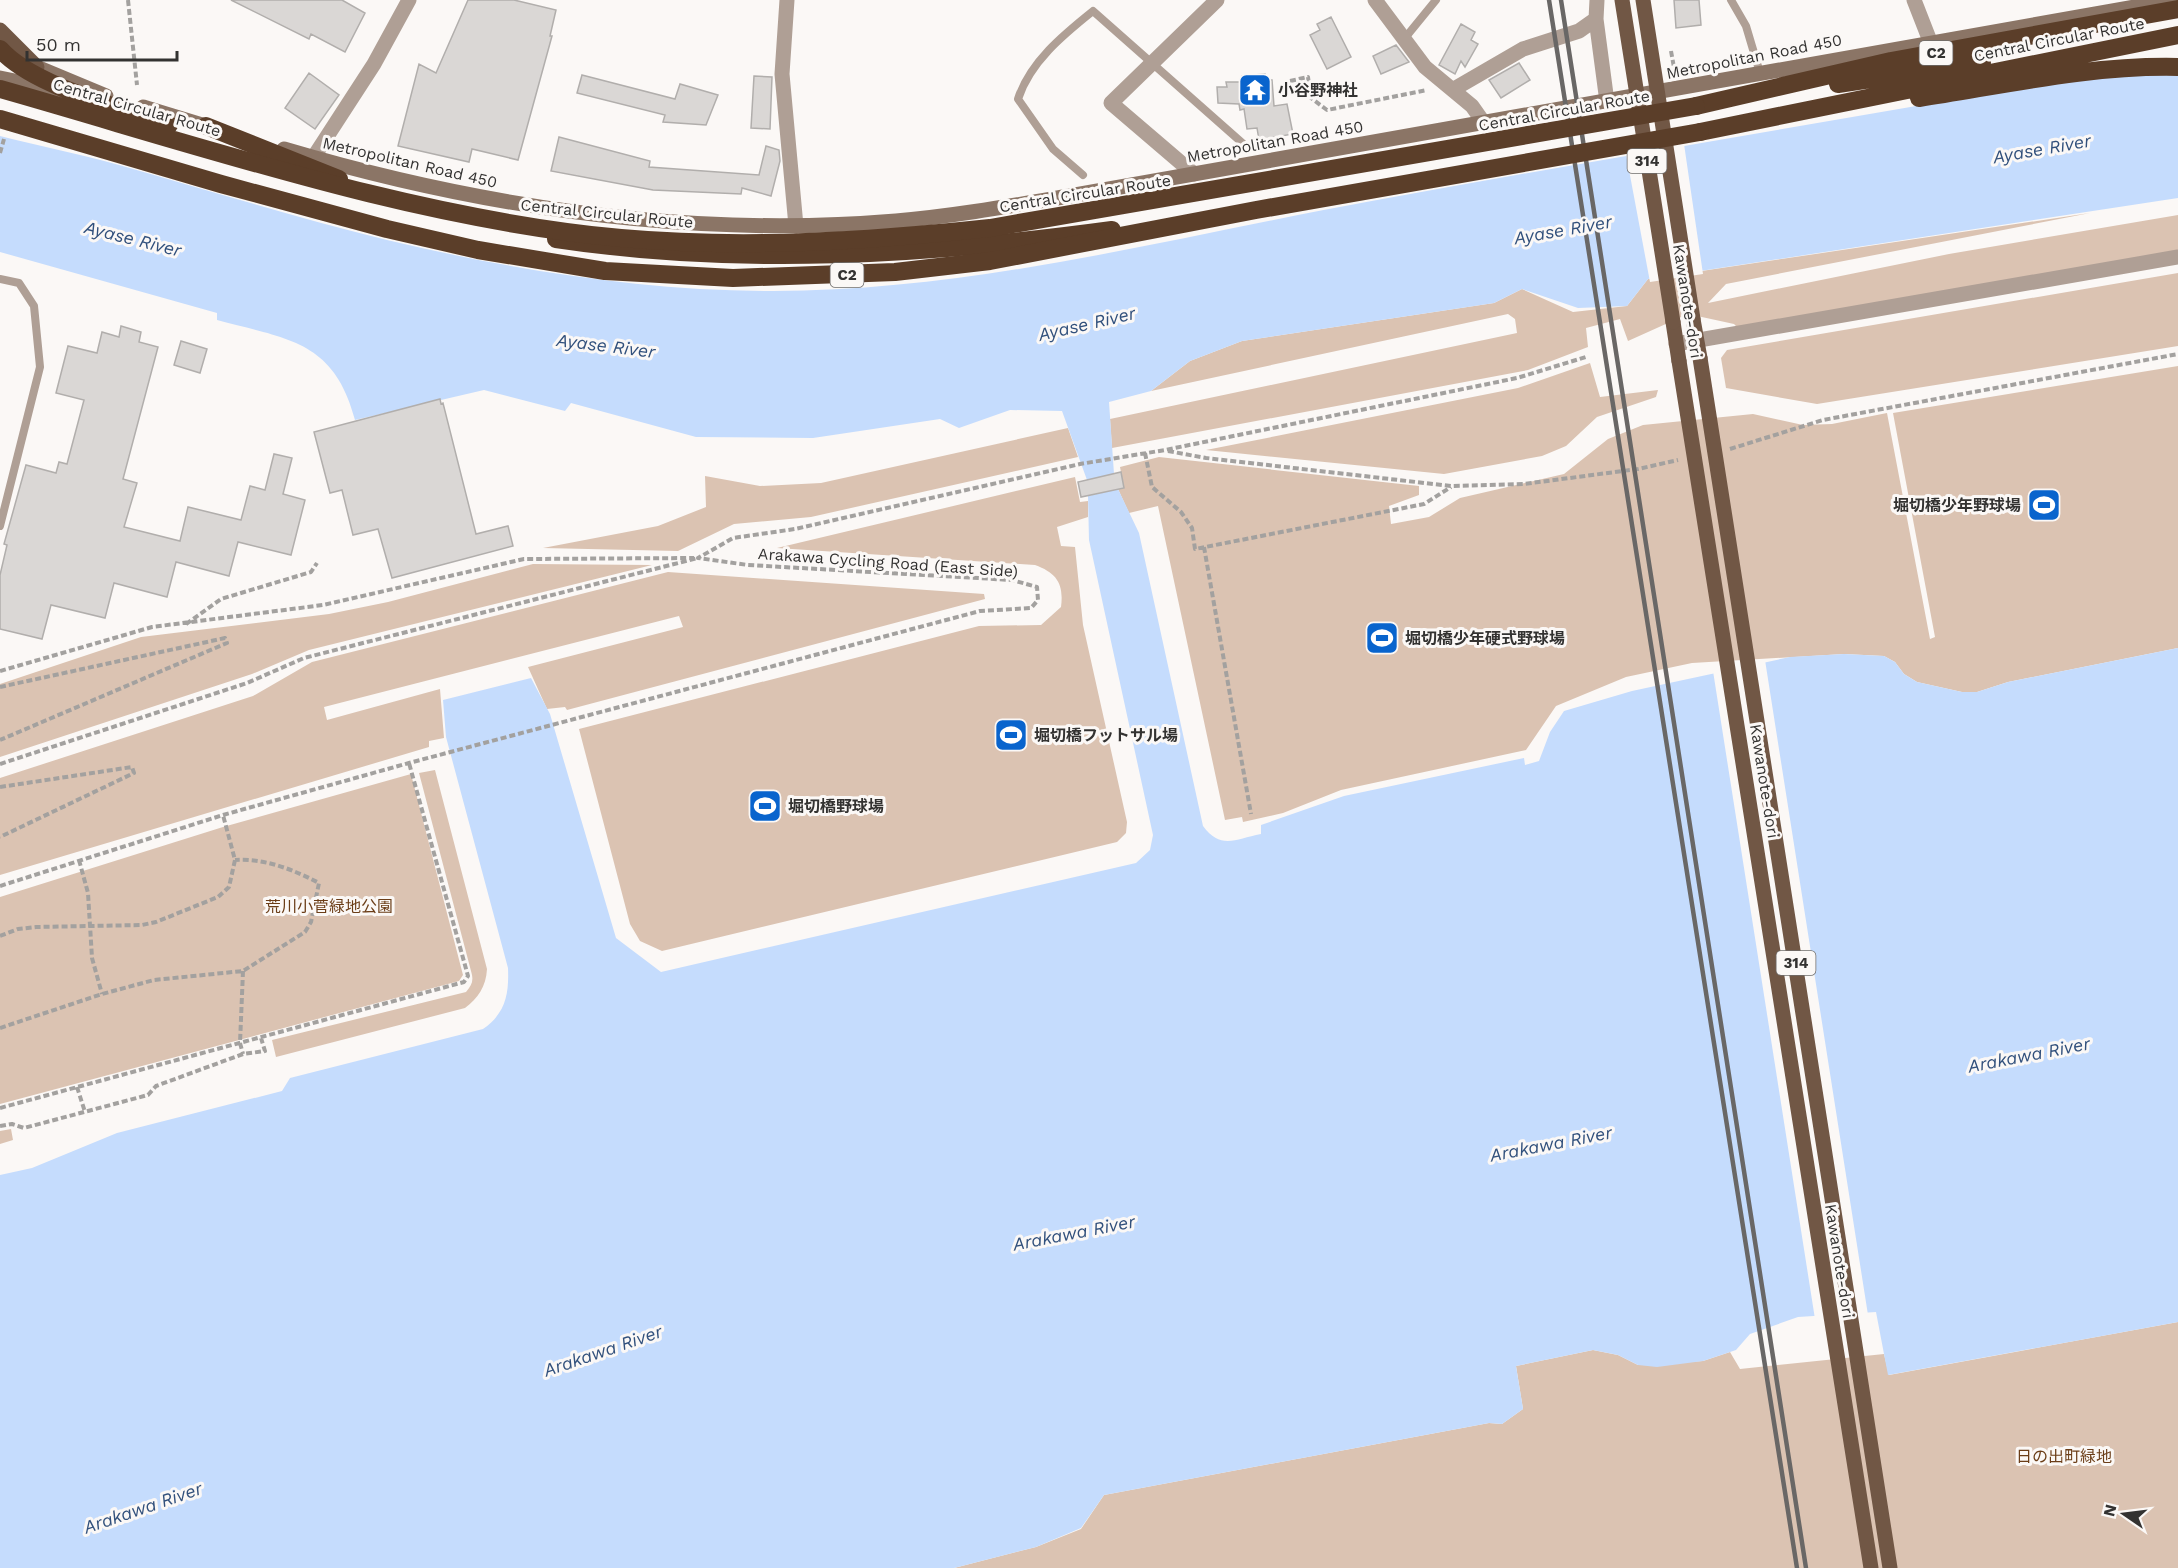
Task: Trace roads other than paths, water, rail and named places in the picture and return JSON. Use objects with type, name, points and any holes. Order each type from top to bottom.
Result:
[{"type":"highway","name":"Central Circular Route","points":[[0,89],[295,172],[511,223],[620,238],[732,244],[805,243],[893,239],[1001,226],[1696,106],[1891,61],[2178,9]]},
{"type":"highway","name":"Central Circular Route","points":[[1700,132],[2075,54],[2178,35]]},
{"type":"highway","points":[[1696,106],[2072,48],[2178,40]]},
{"type":"highway","points":[[0,49],[26,70],[57,84],[295,172]]},
{"type":"highway","name":"Central Circular Route","points":[[3,126],[398,231],[545,262],[657,275],[733,278],[895,272],[1001,259],[1256,210],[1700,132],[2077,74],[2124,68],[2178,67]]},
{"type":"highway","points":[[206,126],[331,176],[449,215],[526,234],[616,247],[761,256],[846,254],[984,245],[1256,210]]},
{"type":"main road","name":"Kawanote-dori","points":[[1622,0],[1871,1568]]},
{"type":"main road","name":"Kawanote-dori","points":[[1643,0],[1890,1568]]},
{"type":"main road","name":"Metropolitan Road 450","points":[[109,97],[313,158],[508,203],[602,217],[693,225],[796,225],[896,221],[990,210],[1607,102],[2119,5],[2174,0]]},
{"type":"main road","points":[[0,30],[37,67]]},
{"type":"main road","points":[[0,54],[109,97]]},
{"type":"main road","points":[[0,78],[33,86],[109,97]]},
{"type":"street","points":[[313,158],[374,64],[409,0]]},
{"type":"street","points":[[787,0],[782,74],[796,225]]},
{"type":"street","points":[[1194,174],[1112,103],[1217,0]]},
{"type":"street","points":[[1375,0],[1425,67],[1472,106],[1484,123]]},
{"type":"street","points":[[1597,0],[1596,19],[1607,102]]},
{"type":"street","points":[[1914,0],[1930,41]]},
{"type":"street","points":[[1451,87],[1523,49],[1579,31],[1596,19]]},
{"type":"street","points":[[1676,344],[2178,257]]},
{"type":"lane","points":[[1405,38],[1436,0]]},
{"type":"lane","points":[[1731,0],[1746,26],[1760,73]]},
{"type":"lane","points":[[1083,175],[1053,149],[1018,99],[1022,86],[1057,40],[1093,11],[1248,148]]},
{"type":"lane","points":[[0,279],[19,283],[34,306],[40,367],[0,526]]},
{"type":"water","name":"Ayase River","points":[[2178,59],[2178,198],[1648,279],[1627,306],[1578,308],[1522,289],[1494,303],[1242,341],[1190,361],[1151,391],[1109,402],[1114,474],[1087,480],[1062,411],[1010,410],[959,428],[940,419],[813,438],[696,437],[571,403],[565,411],[484,390],[355,420],[346,394],[334,373],[321,358],[304,347],[265,332],[217,320],[217,313],[0,252],[0,136],[104,161],[387,240],[482,261],[578,277],[676,287],[773,291],[849,289],[1001,272],[1077,259],[1377,200]]},
{"type":"water","name":"Arakawa River","points":[[1118,489],[1139,533],[1203,826],[1216,838],[1222,840],[1236,840],[1261,834],[1261,825],[1344,796],[1524,758],[1525,765],[1539,761],[1550,732],[1564,711],[1632,691],[1790,657],[1844,654],[1884,656],[1895,662],[1904,674],[1917,682],[1962,692],[1977,692],[2008,682],[2178,648],[2178,1322],[1888,1375],[1876,1312],[1798,1317],[1750,1334],[1736,1350],[1703,1361],[1657,1367],[1638,1365],[1618,1355],[1593,1350],[1516,1366],[1523,1409],[1502,1424],[1489,1423],[1104,1495],[1081,1528],[1036,1547],[954,1568],[0,1568],[0,1175],[32,1168],[117,1133],[282,1091],[290,1078],[483,1029],[501,1010],[507,995],[508,968],[446,737],[443,700],[531,678],[550,714],[616,938],[661,972],[1136,863],[1150,850],[1153,835],[1089,540],[1088,496]]},
{"type":"railway","points":[[1549,0],[1797,1568]]},
{"type":"railway","points":[[1561,0],[1806,1568]]},
{"type":"place","name":"小谷野神社","points":[[1255,90]]},
{"type":"place","name":"堀切橋少年野球場","points":[[2044,505]]},
{"type":"place","name":"堀切橋少年硬式野球場","points":[[1382,638]]},
{"type":"place","name":"堀切橋フットサル場","points":[[1011,735]]},
{"type":"place","name":"堀切橋野球場","points":[[765,806]]},
{"type":"park label","name":"荒川小菅緑地公園","points":[[329,906]]},
{"type":"park label","name":"日の出町緑地","points":[[2064,1456]]}]
